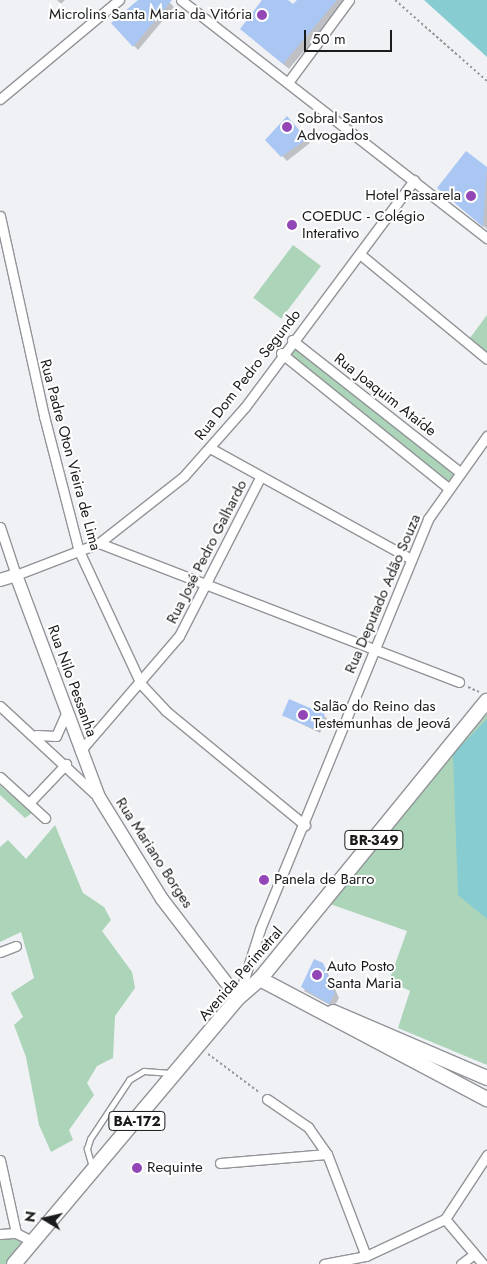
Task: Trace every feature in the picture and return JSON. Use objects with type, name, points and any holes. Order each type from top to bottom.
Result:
[{"type":"main road","name":"Avenida Perimetral","points":[[14,1264],[177,1074],[238,998],[260,979],[487,701]]},
{"type":"main road","points":[[260,979],[311,1004],[487,1078]]},
{"type":"main road","points":[[311,1004],[358,1035],[487,1099]]},
{"type":"street","points":[[0,99],[119,0]]},
{"type":"street","points":[[181,0],[289,81],[487,238]]},
{"type":"street","points":[[289,81],[349,0]]},
{"type":"street","name":"Rua Dom Pedro Segundo","points":[[16,575],[99,542],[184,476],[210,448],[281,353],[361,255],[414,180]]},
{"type":"street","name":"Rua Padre Oton Vieira de Lima","points":[[0,216],[44,416],[79,551],[141,684],[166,711],[305,825]]},
{"type":"street","points":[[361,255],[487,359]]},
{"type":"street","name":"Rua Joaquim Ataíde","points":[[292,340],[460,472]]},
{"type":"street","points":[[281,353],[448,487]]},
{"type":"street","name":"Rua Deputado Adão Souza","points":[[238,998],[260,929],[305,825],[411,559],[448,487],[487,436]]},
{"type":"street","points":[[210,448],[260,478],[411,559]]},
{"type":"street","name":"Rua José Pedro Galhardo","points":[[80,751],[141,684],[179,636],[260,478]]},
{"type":"street","points":[[0,527],[16,575],[0,580]]},
{"type":"street","points":[[99,542],[206,586],[459,682]]},
{"type":"street","name":"Rua Nilo Pessanha","points":[[16,575],[66,716],[99,797]]},
{"type":"street","points":[[0,706],[36,734],[99,797]]},
{"type":"street","points":[[36,734],[56,736],[66,716]]},
{"type":"street","points":[[29,803],[66,764]]},
{"type":"street","points":[[0,778],[44,818]]},
{"type":"street","name":"Rua Mariano Borges","points":[[99,797],[162,899],[238,998]]},
{"type":"street","points":[[0,952],[16,946]]},
{"type":"street","points":[[267,1099],[302,1122],[327,1154],[366,1256]]},
{"type":"street","points":[[220,1163],[327,1154]]},
{"type":"street","points":[[324,1264],[366,1256],[445,1219],[487,1155]]},
{"type":"street","points":[[0,1160],[16,1233]]},
{"type":"street","points":[[445,1219],[483,1264]]},
{"type":"street","points":[[0,1234],[16,1233],[34,1242]]},
{"type":"street","points":[[461,1264],[474,1255]]},
{"type":"lane","points":[[94,1171],[87,1149],[90,1139],[129,1080],[144,1071],[177,1074]]},
{"type":"path","points":[[395,0],[487,81]]},
{"type":"path","points":[[459,682],[487,696]]},
{"type":"path","points":[[199,1047],[267,1099]]},
{"type":"green space","points":[[293,245],[321,266],[281,319],[253,298]]},
{"type":"green space","points":[[487,315],[487,359],[467,342]]},
{"type":"green space","points":[[292,340],[460,472],[447,487],[281,353]]},
{"type":"green space","points":[[487,714],[487,1065],[398,1028],[410,991],[389,981],[407,931],[330,904]]},
{"type":"green space","points":[[0,785],[32,813],[25,818],[0,795]]},
{"type":"green space","points":[[55,825],[83,893],[104,907],[111,920],[102,931],[132,972],[135,988],[115,1016],[113,1058],[97,1066],[87,1083],[94,1095],[69,1130],[73,1140],[51,1152],[39,1125],[26,1057],[14,1025],[23,1017],[11,993],[34,978],[21,932],[0,942],[0,847],[8,840],[26,859]]},
{"type":"green space","points":[[0,1233],[29,1239],[6,1264],[0,1264]]},
{"type":"water","points":[[424,0],[487,0],[487,57]]},
{"type":"water","points":[[487,719],[487,919],[458,895],[453,754]]},
{"type":"building","points":[[138,0],[172,0],[133,47],[111,23]]},
{"type":"building","points":[[262,0],[288,0],[293,4],[297,0],[337,0],[283,64],[240,29]]},
{"type":"building","name":"Sobral Santos Advogados","points":[[287,116],[307,139],[281,157],[265,140]]},
{"type":"building","points":[[466,151],[487,167],[483,227],[437,188]]},
{"type":"building","name":"Salão do Reino das Testemunhas de Jeová","points":[[289,699],[325,714],[318,731],[282,716]]},
{"type":"building","name":"Auto Posto Santa Maria","points":[[314,959],[323,963],[335,993],[329,1004],[301,987]]},
{"type":"place","name":"Microlins Santa Maria da Vitória","points":[[262,15]]},
{"type":"place","name":"Sobral Santos Advogados","points":[[287,127]]},
{"type":"place","name":"Hotel Passarela","points":[[471,196]]},
{"type":"place","name":"COEDUC - Colégio Interativo","points":[[292,225]]},
{"type":"place","name":"Salão do Reino das Testemunhas de Jeová","points":[[303,715]]},
{"type":"place","name":"Panela de Barro","points":[[264,880]]},
{"type":"place","name":"Auto Posto Santa Maria","points":[[317,975]]},
{"type":"place","name":"Requinte","points":[[137,1168]]}]
